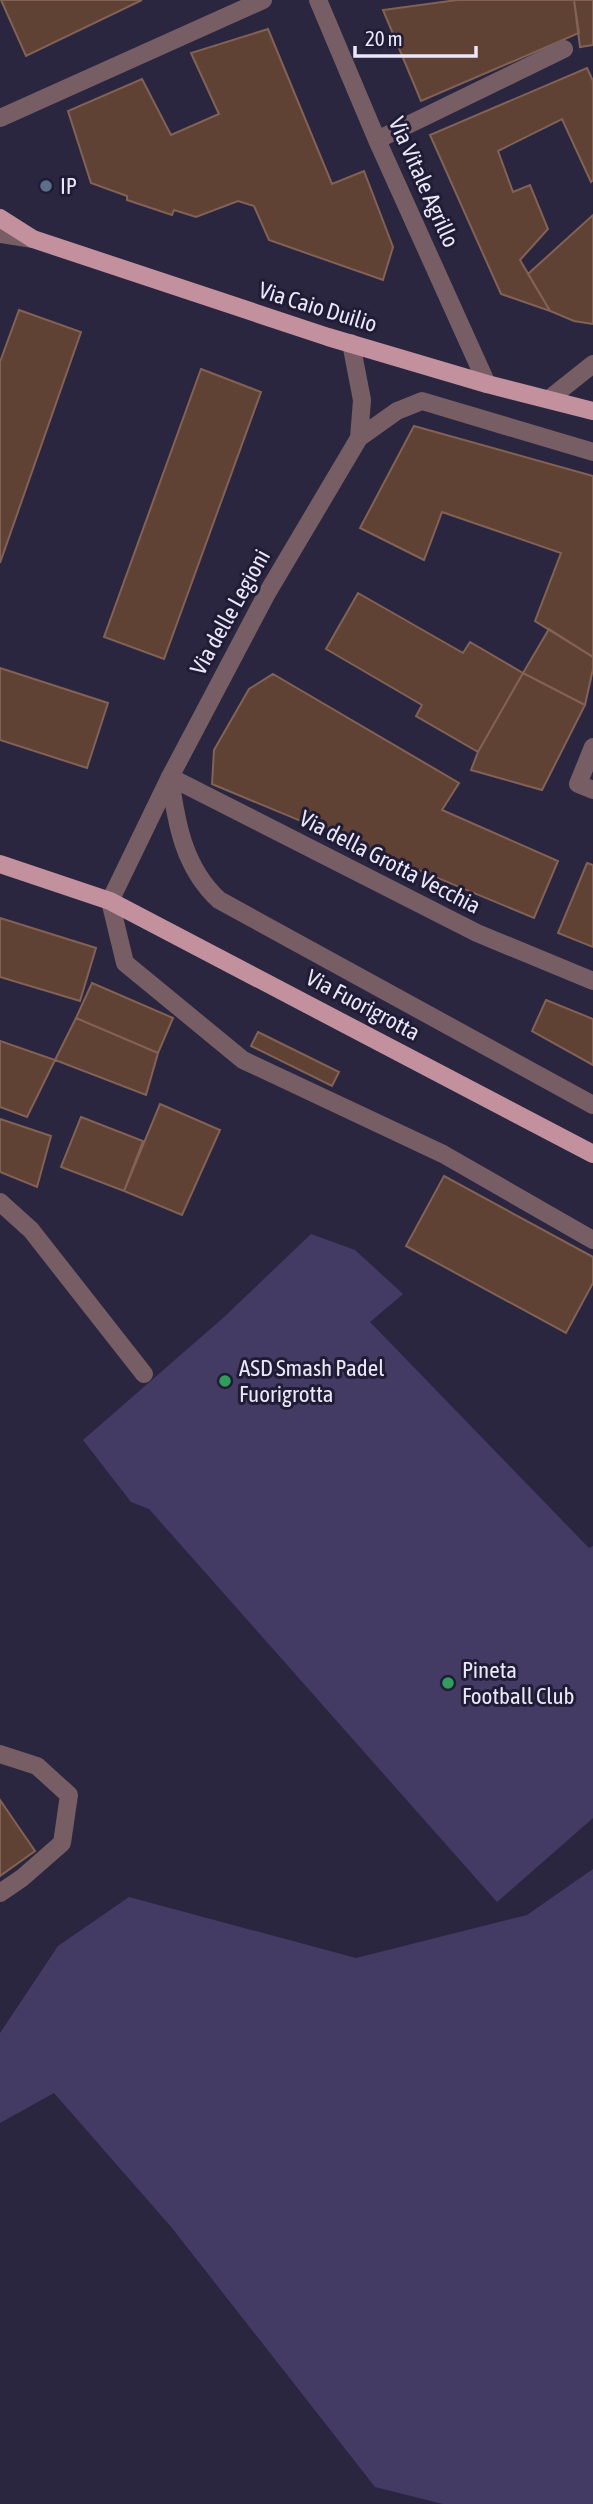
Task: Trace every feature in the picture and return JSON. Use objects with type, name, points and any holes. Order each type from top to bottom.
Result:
[{"type":"main road","name":"Via Caio Duilio","points":[[0,218],[33,239],[351,343],[488,384],[593,411]]},
{"type":"main road","name":"Via Fuorigrotta","points":[[0,864],[110,901],[593,1154]]},
{"type":"street","points":[[0,118],[263,0]]},
{"type":"street","name":"Via Vitale Agrillo","points":[[318,0],[377,141],[488,384]]},
{"type":"street","points":[[377,141],[564,49]]},
{"type":"street","points":[[0,234],[33,239]]},
{"type":"street","name":"Via delle Legioni","points":[[110,901],[170,777],[266,595],[359,438],[362,400],[351,343]]},
{"type":"street","points":[[549,400],[593,365]]},
{"type":"street","points":[[359,438],[397,411],[422,401],[593,452]]},
{"type":"street","points":[[593,747],[578,784],[593,790]]},
{"type":"street","points":[[170,777],[174,809],[191,864],[198,878],[219,900],[593,1105]]},
{"type":"street","name":"Via della Grotta Vecchia","points":[[170,777],[477,933],[593,981]]},
{"type":"street","points":[[110,901],[125,963],[243,1060],[443,1154],[593,1240]]},
{"type":"street","points":[[0,1202],[31,1230],[144,1374]]},
{"type":"street","points":[[0,1754],[37,1766],[69,1795],[62,1843],[0,1894]]},
{"type":"shaded area","name":"Pineta Football Club","points":[[311,1234],[355,1250],[403,1294],[370,1322],[589,1548],[593,1546],[593,1818],[497,1902],[149,1509],[131,1502],[83,1440],[223,1318]]},
{"type":"shaded area","points":[[593,1869],[593,2504],[443,2504],[375,2487],[172,2228],[54,2093],[0,2123],[0,2033],[58,1946],[129,1897],[356,1958],[527,1915]]},
{"type":"building","points":[[1,0],[142,0],[26,56]]},
{"type":"building","points":[[457,0],[574,0],[579,33],[421,101],[383,10]]},
{"type":"building","points":[[574,0],[593,0],[593,45],[580,47]]},
{"type":"building","points":[[268,29],[332,184],[364,171],[393,247],[383,280],[269,240],[254,206],[238,201],[196,217],[174,210],[172,215],[127,200],[127,196],[91,183],[68,111],[142,79],[171,135],[219,114],[191,53]]},
{"type":"building","points":[[587,68],[593,81],[591,182],[562,119],[498,151],[513,192],[530,185],[548,229],[520,260],[550,311],[501,294],[430,135]]},
{"type":"building","points":[[593,215],[593,324],[574,321],[550,311],[528,274]]},
{"type":"building","points":[[19,310],[81,332],[0,563],[0,362]]},
{"type":"building","points":[[201,369],[261,392],[164,659],[104,637]]},
{"type":"building","points":[[414,426],[593,476],[593,657],[535,621],[561,553],[442,512],[424,560],[360,528]]},
{"type":"building","points":[[358,593],[463,653],[470,642],[523,673],[478,752],[416,716],[422,705],[326,649]]},
{"type":"building","points":[[549,629],[593,657],[585,705],[523,673]]},
{"type":"building","points":[[0,668],[108,703],[87,768],[0,740]]},
{"type":"building","points":[[523,673],[585,705],[542,790],[471,770],[478,752]]},
{"type":"building","points":[[273,674],[459,783],[442,810],[558,861],[534,918],[212,784],[214,750],[249,689]]},
{"type":"building","points":[[587,863],[593,865],[593,947],[558,933]]},
{"type":"building","points":[[0,918],[96,948],[80,1001],[0,977]]},
{"type":"building","points":[[92,983],[173,1018],[158,1053],[76,1018]]},
{"type":"building","points":[[546,1000],[593,1019],[593,1065],[532,1031]]},
{"type":"building","points":[[76,1018],[158,1053],[146,1095],[55,1060]]},
{"type":"building","points":[[258,1032],[339,1072],[332,1086],[251,1046]]},
{"type":"building","points":[[0,1041],[55,1060],[27,1117],[0,1107]]},
{"type":"building","points":[[160,1104],[220,1130],[182,1215],[124,1191]]},
{"type":"building","points":[[81,1117],[143,1141],[124,1191],[61,1167]]},
{"type":"building","points":[[0,1119],[51,1136],[37,1187],[0,1172]]},
{"type":"building","points":[[444,1176],[593,1257],[593,1283],[566,1333],[406,1246]]},
{"type":"building","points":[[0,1800],[35,1851],[0,1876]]},
{"type":"place","name":"IP","points":[[46,186]]},
{"type":"place","name":"ASD Smash Padel Fuorigrotta","points":[[225,1381]]},
{"type":"place","name":"Pineta Football Club","points":[[448,1683]]}]
